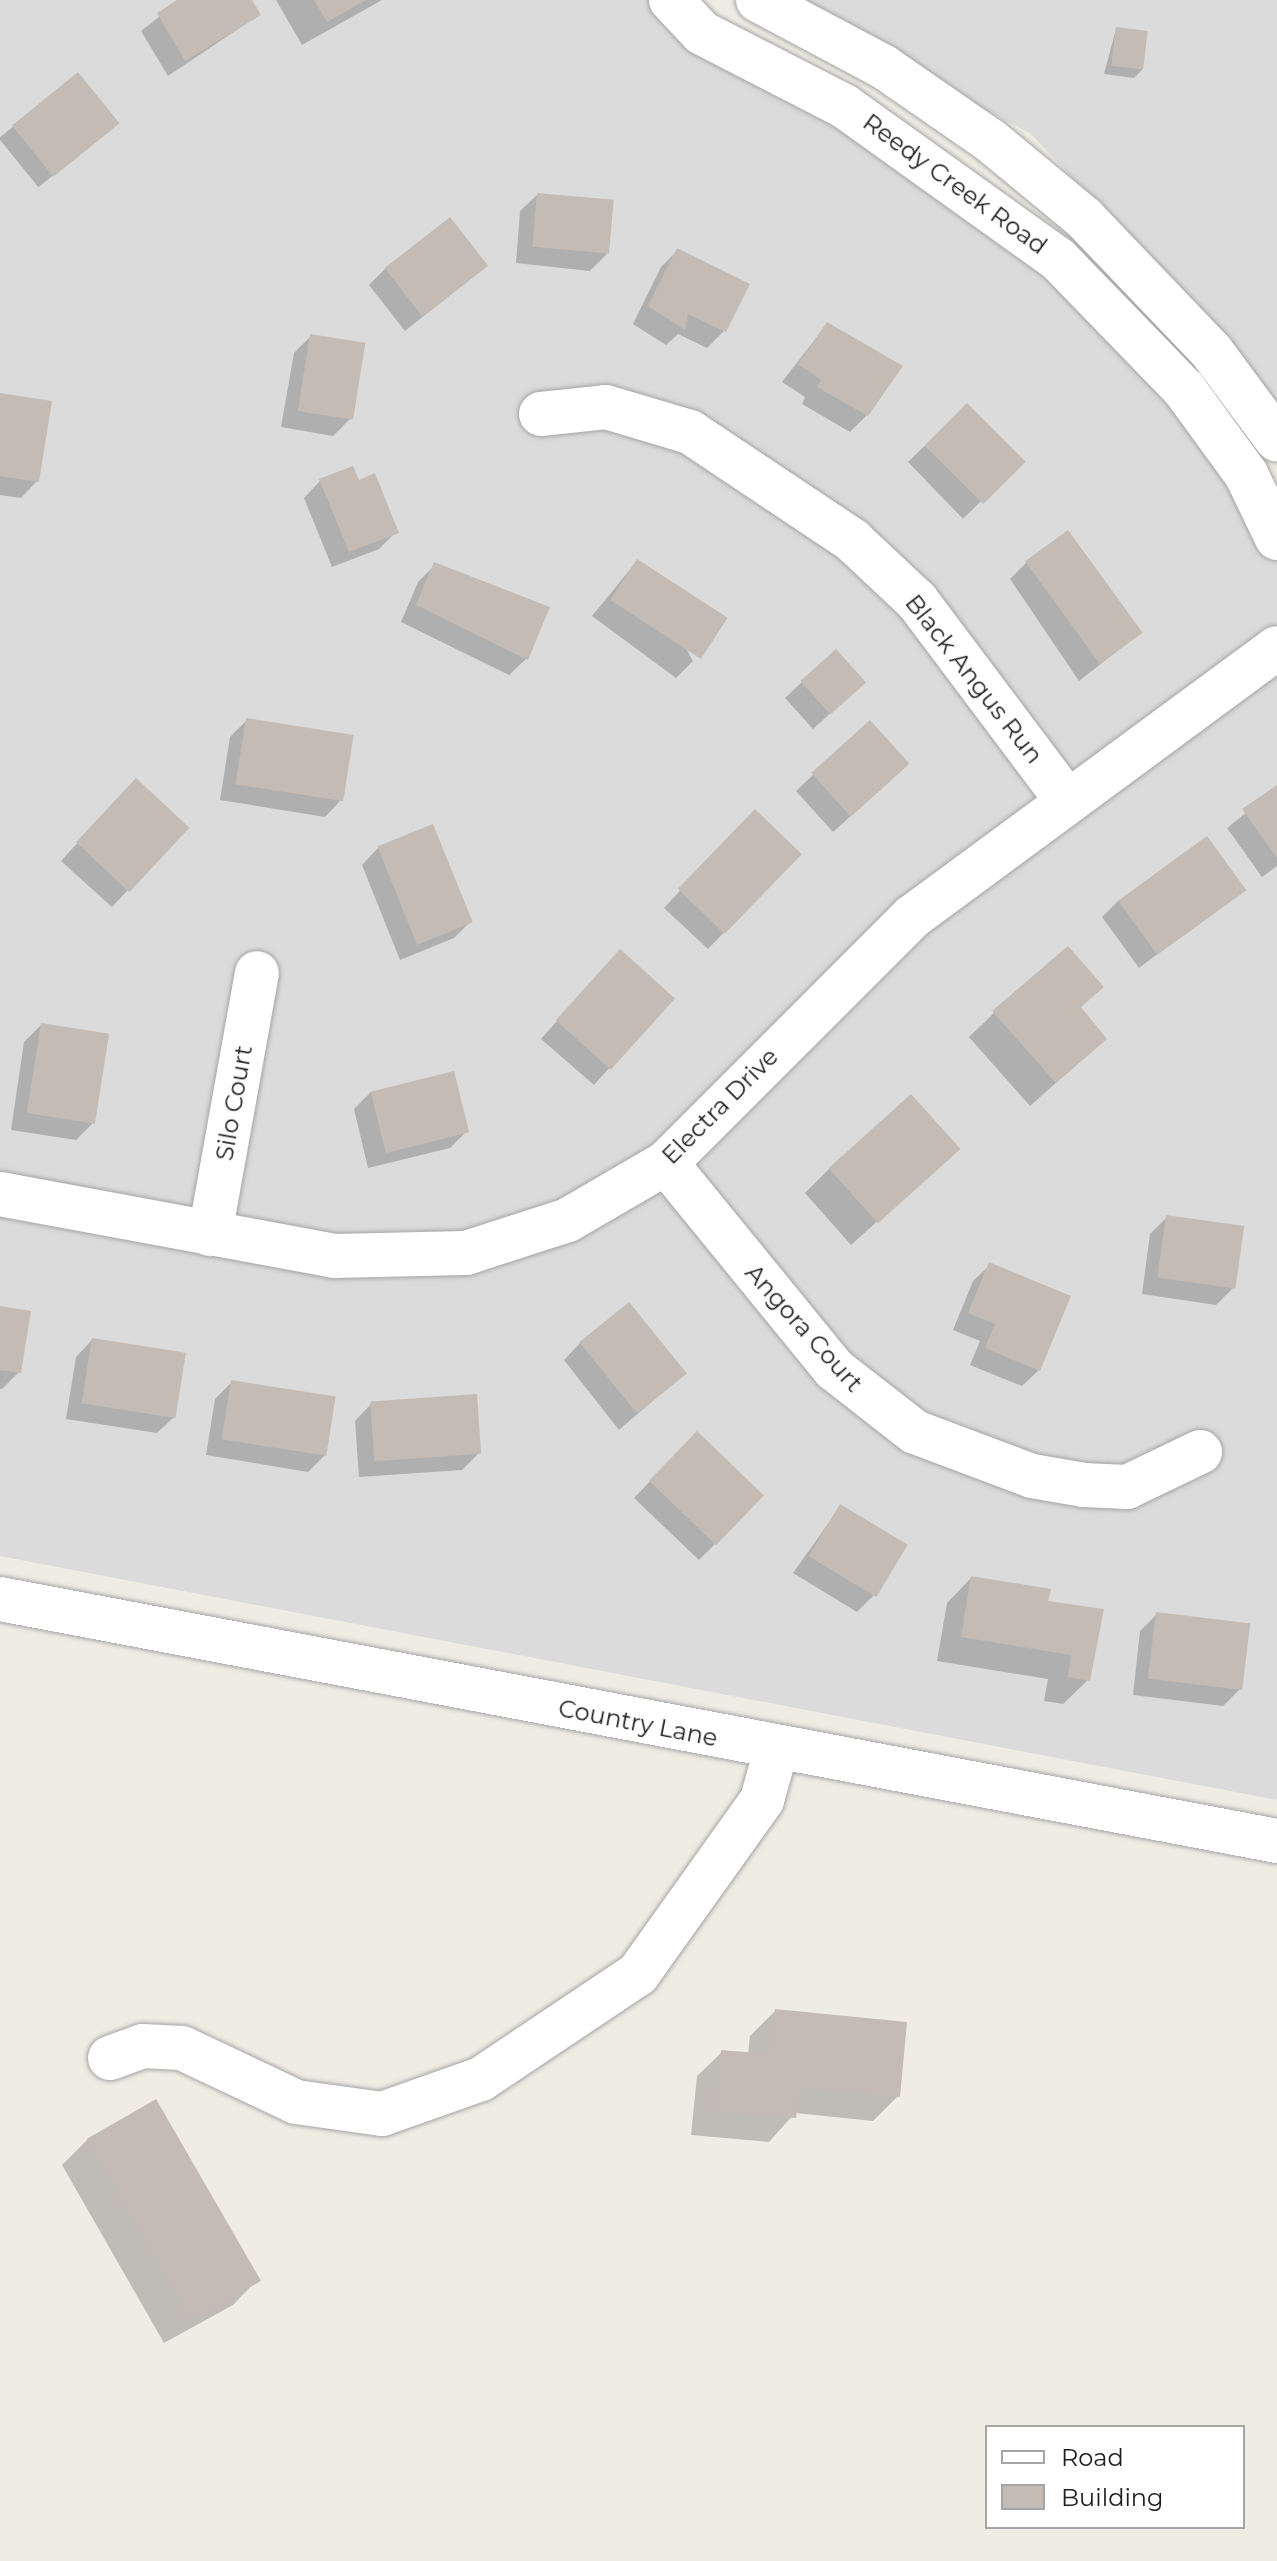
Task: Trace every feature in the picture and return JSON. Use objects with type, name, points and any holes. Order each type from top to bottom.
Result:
[{"type":"street","name":"Reedy Creek Road","points":[[671,0],[702,33],[844,106],[945,171],[1058,259],[1184,389],[1246,474],[1277,538]]},
{"type":"street","name":"Reedy Creek Road","points":[[758,0],[884,67],[1084,218],[1212,352],[1277,440]]},
{"type":"street","name":"Black Angus Run","points":[[541,414],[606,407],[690,432],[852,540],[917,601],[1065,798]]},
{"type":"street","name":"Electra Drive","points":[[0,1194],[334,1256],[466,1253],[568,1220],[666,1163],[912,917],[1065,798],[1277,648]]},
{"type":"street","name":"Silo Court","points":[[210,1234],[257,973]]},
{"type":"street","name":"Angora Court","points":[[666,1163],[834,1369],[915,1432],[1032,1476],[1084,1485],[1127,1487],[1200,1452]]},
{"type":"street","name":"Country Lane","points":[[0,1599],[776,1750],[1277,1841]]},
{"type":"street","points":[[110,2058],[143,2046],[182,2048],[296,2102],[382,2114],[481,2079],[638,1974],[762,1800],[776,1750]]},
{"type":"shaded area","points":[[0,0],[654,0],[980,185],[1277,522],[1277,1800],[0,1556]]},
{"type":"shaded area","points":[[777,0],[1277,0],[1277,417],[1202,316],[1031,134]]},
{"type":"building","points":[[177,0],[252,0],[261,15],[185,61],[157,13]]},
{"type":"building","points":[[314,0],[366,0],[327,22]]},
{"type":"building","points":[[1116,27],[1148,31],[1143,70],[1111,66]]},
{"type":"building","points":[[78,72],[120,123],[53,177],[12,125]]},
{"type":"building","points":[[537,193],[614,200],[609,254],[532,247]]},
{"type":"building","points":[[450,217],[488,266],[423,317],[385,268]]},
{"type":"building","points":[[677,248],[750,284],[726,332],[688,314],[685,330],[648,306]]},
{"type":"building","points":[[827,322],[903,366],[868,416],[817,387],[821,380],[798,364]]},
{"type":"building","points":[[310,334],[365,343],[353,420],[298,411]]},
{"type":"building","points":[[0,393],[52,401],[39,482],[0,476]]},
{"type":"building","points":[[967,403],[1026,462],[983,504],[925,445]]},
{"type":"building","points":[[353,466],[359,480],[375,473],[399,533],[349,552],[319,479]]},
{"type":"building","points":[[1068,530],[1143,633],[1100,664],[1025,561]]},
{"type":"building","points":[[637,559],[728,618],[701,659],[610,600]]},
{"type":"building","points":[[434,562],[550,607],[528,660],[416,605]]},
{"type":"building","points":[[836,649],[866,682],[830,715],[800,681]]},
{"type":"building","points":[[246,718],[354,735],[343,801],[236,784]]},
{"type":"building","points":[[870,720],[909,764],[851,817],[811,773]]},
{"type":"building","points":[[136,778],[189,828],[129,892],[76,842]]},
{"type":"building","points":[[1277,785],[1277,858],[1242,809]]},
{"type":"building","points":[[755,809],[802,854],[725,934],[678,889]]},
{"type":"building","points":[[433,824],[473,922],[417,945],[377,846]]},
{"type":"building","points":[[1207,836],[1246,890],[1157,955],[1118,901]]},
{"type":"building","points":[[1068,946],[1104,987],[1081,1007],[1107,1039],[1056,1083],[992,1011]]},
{"type":"building","points":[[620,949],[675,999],[611,1070],[556,1020]]},
{"type":"building","points":[[41,1023],[109,1034],[95,1124],[27,1113]]},
{"type":"building","points":[[454,1071],[469,1132],[386,1153],[371,1092]]},
{"type":"building","points":[[911,1094],[961,1149],[878,1223],[829,1168]]},
{"type":"building","points":[[1166,1215],[1244,1226],[1235,1288],[1157,1277]]},
{"type":"building","points":[[989,1262],[1071,1296],[1040,1371],[985,1348],[995,1324],[968,1313]]},
{"type":"building","points":[[629,1302],[687,1373],[637,1414],[579,1342]]},
{"type":"building","points":[[0,1306],[31,1311],[21,1373],[0,1370]]},
{"type":"building","points":[[92,1338],[186,1353],[176,1418],[82,1403]]},
{"type":"building","points":[[231,1380],[336,1397],[326,1456],[222,1439]]},
{"type":"building","points":[[477,1394],[481,1454],[374,1461],[370,1401]]},
{"type":"building","points":[[697,1431],[764,1496],[716,1545],[649,1481]]},
{"type":"building","points":[[840,1504],[908,1545],[876,1597],[809,1556]]},
{"type":"building","points":[[971,1576],[1051,1589],[1048,1601],[1104,1609],[1090,1681],[1068,1677],[1071,1655],[961,1637]]},
{"type":"building","points":[[1156,1612],[1250,1624],[1242,1690],[1148,1679]]},
{"type":"building","points":[[775,2009],[907,2022],[900,2097],[799,2087],[796,2118],[715,2111],[721,2050],[770,2054]]},
{"type":"building","points":[[156,2099],[261,2281],[192,2321],[87,2139]]}]
